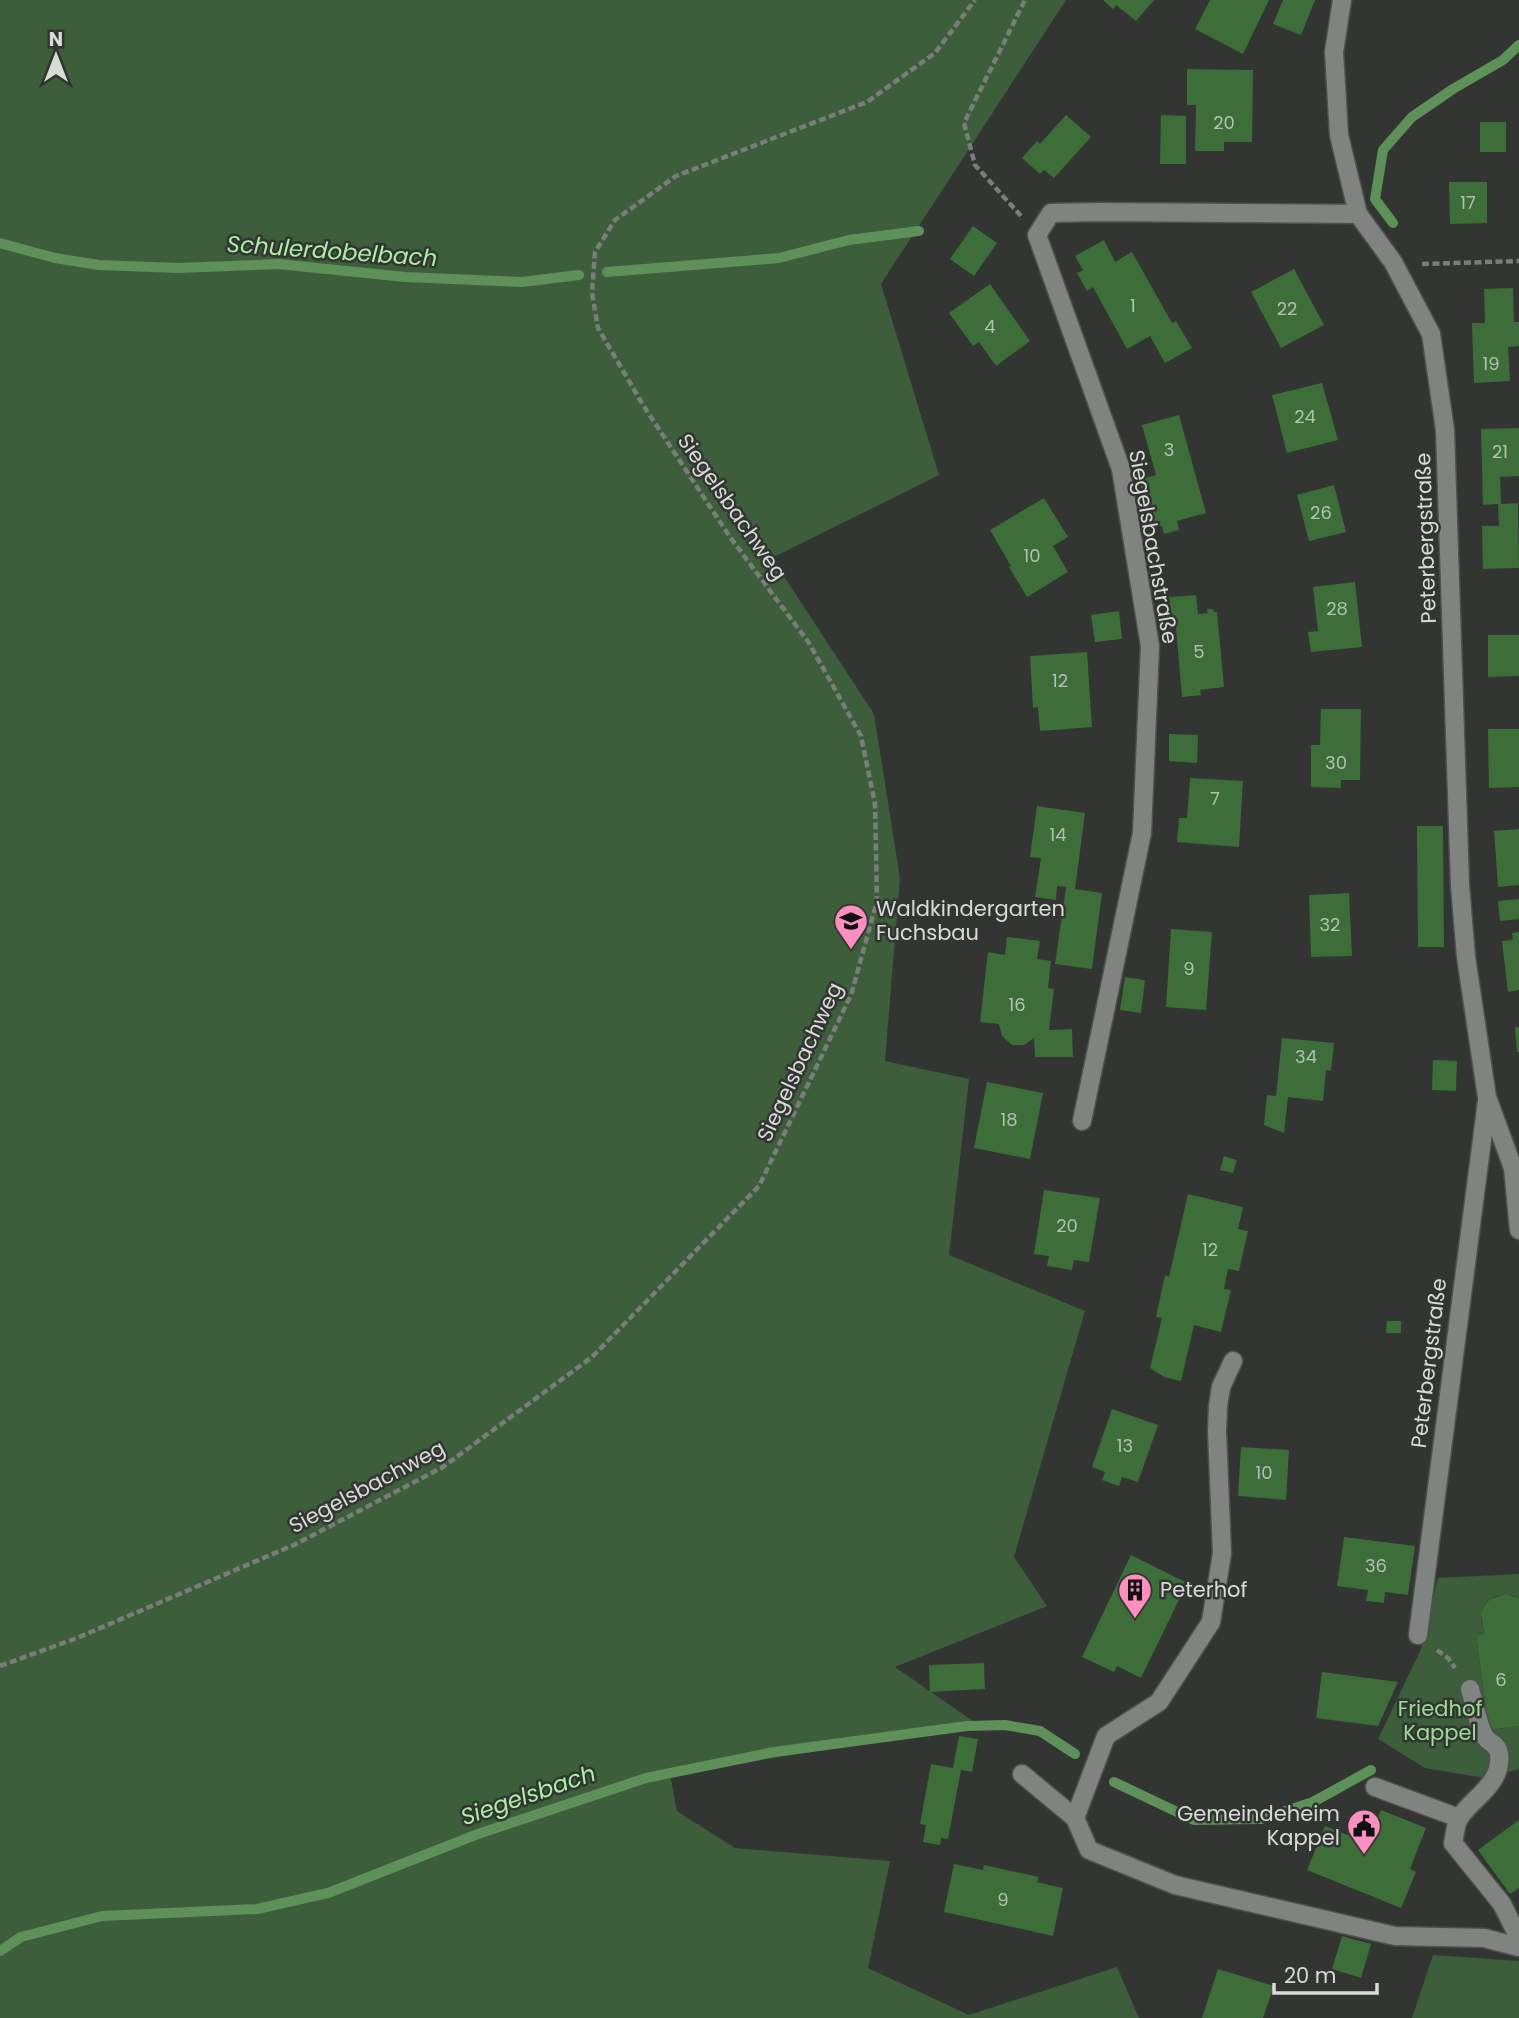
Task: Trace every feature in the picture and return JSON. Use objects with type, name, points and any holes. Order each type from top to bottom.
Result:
[{"type":"street","name":"Peterbergstraße","points":[[1342,0],[1334,52],[1339,135],[1358,214],[1393,262],[1431,334],[1445,429],[1460,885],[1466,957],[1487,1097],[1513,1168],[1519,1230]]},
{"type":"street","points":[[1037,235],[1051,214],[1358,214]]},
{"type":"street","name":"Siegelsbachstraße","points":[[1037,235],[1121,468],[1150,646],[1142,833],[1082,1121]]},
{"type":"street","name":"Peterbergstraße","points":[[1418,1635],[1487,1097]]},
{"type":"street","points":[[1075,1818],[1106,1736],[1159,1703],[1211,1622],[1223,1553],[1218,1406],[1221,1387],[1233,1361]]},
{"type":"street","points":[[1470,1689],[1484,1735],[1498,1748],[1499,1756],[1497,1771],[1485,1791],[1459,1818],[1453,1843],[1502,1904],[1519,1938]]},
{"type":"street","points":[[1022,1774],[1075,1818],[1088,1850],[1175,1885],[1395,1936],[1484,1938],[1519,1947]]},
{"type":"street","points":[[1375,1787],[1459,1818]]},
{"type":"path","name":"Siegelsbachweg","points":[[0,1666],[77,1638],[296,1544],[443,1467],[592,1357],[759,1185],[851,995],[877,901],[875,804],[862,736],[810,643],[716,515],[643,405],[598,328],[592,293],[596,252],[615,220],[676,176],[867,102],[935,53],[975,0]]},
{"type":"path","points":[[1026,0],[964,123],[975,165],[1037,235]]},
{"type":"path","points":[[1418,264],[1519,261]]},
{"type":"green space","points":[[0,0],[1066,0],[881,284],[939,475],[772,558],[874,714],[900,878],[885,1061],[969,1079],[949,1255],[1085,1311],[1014,1557],[1047,1606],[895,1667],[980,1726],[670,1774],[677,1811],[735,1848],[890,1861],[868,1968],[969,2015],[1117,1967],[1139,2018],[0,2018]]},
{"type":"green space","name":"Friedhof Kappel","points":[[1519,1574],[1519,1598],[1503,1595],[1487,1601],[1481,1614],[1484,1634],[1476,1635],[1489,1730],[1519,1726],[1519,1769],[1485,1778],[1425,1768],[1378,1739],[1421,1649],[1438,1578]]},
{"type":"green space","points":[[1433,1955],[1519,1961],[1519,2018],[1412,2018]]},
{"type":"building","points":[[1103,0],[1154,0],[1136,21],[1116,5],[1113,9]]},
{"type":"building","points":[[1210,0],[1269,0],[1243,54],[1195,29]]},
{"type":"building","points":[[1283,0],[1315,0],[1301,35],[1273,24]]},
{"type":"building","points":[[1187,69],[1253,70],[1252,142],[1224,142],[1224,151],[1195,151],[1196,105],[1187,105]]},
{"type":"building","points":[[1066,115],[1091,137],[1054,178],[1044,170],[1040,174],[1022,158],[1037,141],[1040,144]]},
{"type":"building","points":[[1161,115],[1186,116],[1186,164],[1160,164]]},
{"type":"building","points":[[1480,122],[1506,122],[1506,152],[1480,152]]},
{"type":"building","points":[[1449,182],[1487,182],[1487,223],[1450,224]]},
{"type":"building","points":[[973,226],[997,243],[974,276],[950,259]]},
{"type":"building","points":[[1104,240],[1115,262],[1132,252],[1172,323],[1176,321],[1192,348],[1165,363],[1150,336],[1127,349],[1093,287],[1087,291],[1077,273],[1083,270],[1075,256]]},
{"type":"building","points":[[1294,269],[1324,325],[1281,348],[1251,292]]},
{"type":"building","points":[[990,284],[1030,341],[996,366],[979,342],[973,346],[949,313]]},
{"type":"building","points":[[1513,288],[1514,322],[1519,322],[1519,346],[1508,347],[1510,381],[1474,383],[1472,323],[1485,323],[1484,289]]},
{"type":"building","points":[[1322,383],[1338,440],[1287,453],[1272,395]]},
{"type":"building","points":[[1179,415],[1206,513],[1177,521],[1179,530],[1164,534],[1162,526],[1152,528],[1139,480],[1156,475],[1142,425]]},
{"type":"building","points":[[1519,428],[1519,476],[1500,477],[1501,504],[1518,503],[1519,568],[1483,569],[1482,526],[1499,526],[1498,504],[1483,505],[1481,429]]},
{"type":"building","points":[[1334,485],[1346,532],[1309,541],[1297,495]]},
{"type":"building","points":[[1044,498],[1068,537],[1053,546],[1068,572],[1027,597],[990,530]]},
{"type":"building","points":[[1355,582],[1362,647],[1311,652],[1308,632],[1318,631],[1313,587]]},
{"type":"building","points":[[1196,595],[1198,614],[1208,613],[1207,609],[1217,612],[1224,687],[1200,690],[1201,695],[1182,697],[1175,616],[1171,616],[1169,597]]},
{"type":"building","points":[[1119,611],[1122,639],[1095,642],[1091,615]]},
{"type":"building","points":[[1488,635],[1519,635],[1519,676],[1488,677]]},
{"type":"building","points":[[1087,652],[1092,727],[1040,731],[1038,707],[1033,708],[1030,656]]},
{"type":"building","points":[[1321,709],[1361,709],[1360,780],[1341,780],[1341,788],[1311,787],[1311,745],[1320,745]]},
{"type":"building","points":[[1488,729],[1519,729],[1519,787],[1489,788]]},
{"type":"building","points":[[1169,734],[1198,735],[1197,763],[1169,761]]},
{"type":"building","points":[[1190,778],[1243,781],[1239,847],[1177,842],[1179,818],[1187,818]]},
{"type":"building","points":[[1037,806],[1085,813],[1075,889],[1102,893],[1092,969],[1055,964],[1066,887],[1057,886],[1056,900],[1035,897],[1041,858],[1030,857]]},
{"type":"building","points":[[1417,826],[1443,826],[1444,947],[1418,947]]},
{"type":"building","points":[[1519,829],[1519,885],[1498,887],[1494,831]]},
{"type":"building","points":[[1349,893],[1352,956],[1311,957],[1309,895]]},
{"type":"building","points":[[1519,899],[1519,919],[1500,921],[1498,901]]},
{"type":"building","points":[[1171,929],[1212,932],[1206,1010],[1166,1007]]},
{"type":"building","points":[[1519,932],[1519,990],[1508,992],[1502,941],[1513,940],[1512,933]]},
{"type":"building","points":[[1007,937],[1040,941],[1037,959],[1051,961],[1048,988],[1054,989],[1049,1030],[1072,1029],[1073,1057],[1035,1057],[1034,1038],[1024,1045],[1012,1045],[1002,1036],[999,1024],[980,1022],[988,952],[1005,955]]},
{"type":"building","points":[[1125,977],[1145,980],[1141,1013],[1120,1010]]},
{"type":"building","points":[[1515,1027],[1519,1027],[1519,1052],[1517,1052]]},
{"type":"building","points":[[1282,1038],[1334,1043],[1331,1071],[1326,1070],[1323,1101],[1288,1097],[1284,1133],[1264,1125],[1267,1095],[1276,1096]]},
{"type":"building","points":[[1433,1060],[1457,1061],[1456,1091],[1432,1090]]},
{"type":"building","points":[[987,1082],[1043,1093],[1030,1159],[974,1148]]},
{"type":"building","points":[[1224,1156],[1237,1160],[1233,1173],[1220,1170]]},
{"type":"building","points":[[1044,1190],[1100,1198],[1089,1262],[1074,1260],[1072,1270],[1047,1266],[1049,1256],[1034,1254]]},
{"type":"building","points":[[1188,1194],[1243,1207],[1238,1229],[1248,1231],[1239,1271],[1228,1269],[1224,1289],[1231,1290],[1221,1332],[1194,1325],[1181,1381],[1164,1377],[1150,1368],[1162,1318],[1156,1317],[1165,1275],[1169,1277]]},
{"type":"building","points":[[1387,1321],[1401,1321],[1401,1333],[1386,1333]]},
{"type":"building","points":[[1112,1409],[1158,1425],[1138,1482],[1122,1477],[1119,1486],[1102,1480],[1105,1472],[1092,1467]]},
{"type":"building","points":[[1241,1447],[1289,1450],[1286,1500],[1238,1496]]},
{"type":"building","points":[[1344,1537],[1415,1546],[1408,1595],[1385,1592],[1384,1603],[1366,1601],[1368,1590],[1337,1586]]},
{"type":"building","name":"Peterhof","points":[[1131,1555],[1187,1583],[1141,1678],[1117,1666],[1114,1672],[1082,1657]]},
{"type":"building","points":[[1506,1594],[1519,1598],[1519,1726],[1489,1730],[1476,1635],[1484,1634],[1481,1613],[1485,1604],[1490,1599]]},
{"type":"building","points":[[984,1663],[985,1689],[930,1692],[929,1665]]},
{"type":"building","points":[[1322,1672],[1398,1682],[1378,1726],[1316,1718]]},
{"type":"building","points":[[959,1736],[978,1739],[972,1772],[961,1770],[948,1839],[941,1838],[940,1845],[923,1842],[926,1825],[920,1824],[931,1764],[953,1768]]},
{"type":"building","name":"Gemeindeheim Kappel","points":[[1381,1810],[1426,1828],[1410,1869],[1416,1872],[1401,1908],[1307,1870],[1325,1826],[1368,1843]]},
{"type":"building","points":[[1519,1820],[1519,1888],[1510,1894],[1478,1850]]},
{"type":"building","points":[[954,1864],[983,1870],[984,1865],[1039,1877],[1037,1882],[1063,1888],[1053,1936],[944,1912]]},
{"type":"building","points":[[1342,1936],[1371,1944],[1361,1978],[1332,1969]]},
{"type":"building","points":[[1218,1969],[1274,1986],[1263,2018],[1202,2018]]},
{"type":"waterway","name":"Schulerdobelbach","points":[[1393,223],[1375,199],[1383,150],[1412,117],[1503,60],[1519,45]]},
{"type":"waterway","name":"Schulerdobelbach","points":[[607,272],[779,258],[849,240],[919,231]]},
{"type":"waterway","name":"Schulerdobelbach","points":[[0,243],[55,258],[99,265],[178,268],[278,264],[405,277],[522,282],[579,275]]},
{"type":"waterway","name":"Siegelsbach","points":[[0,1951],[21,1937],[102,1916],[257,1909],[328,1893],[478,1834],[646,1778],[774,1752],[967,1726],[1005,1725],[1040,1731],[1075,1754]]},
{"type":"waterway","name":"Siegelsbach","points":[[1114,1782],[1194,1820],[1261,1819],[1313,1802],[1371,1770]]},
{"type":"place","name":"Waldkindergarten Fuchsbau","points":[[851,951]]},
{"type":"place","name":"Peterhof","points":[[1135,1620]]},
{"type":"place","name":"Gemeindeheim Kappel","points":[[1364,1856]]}]
